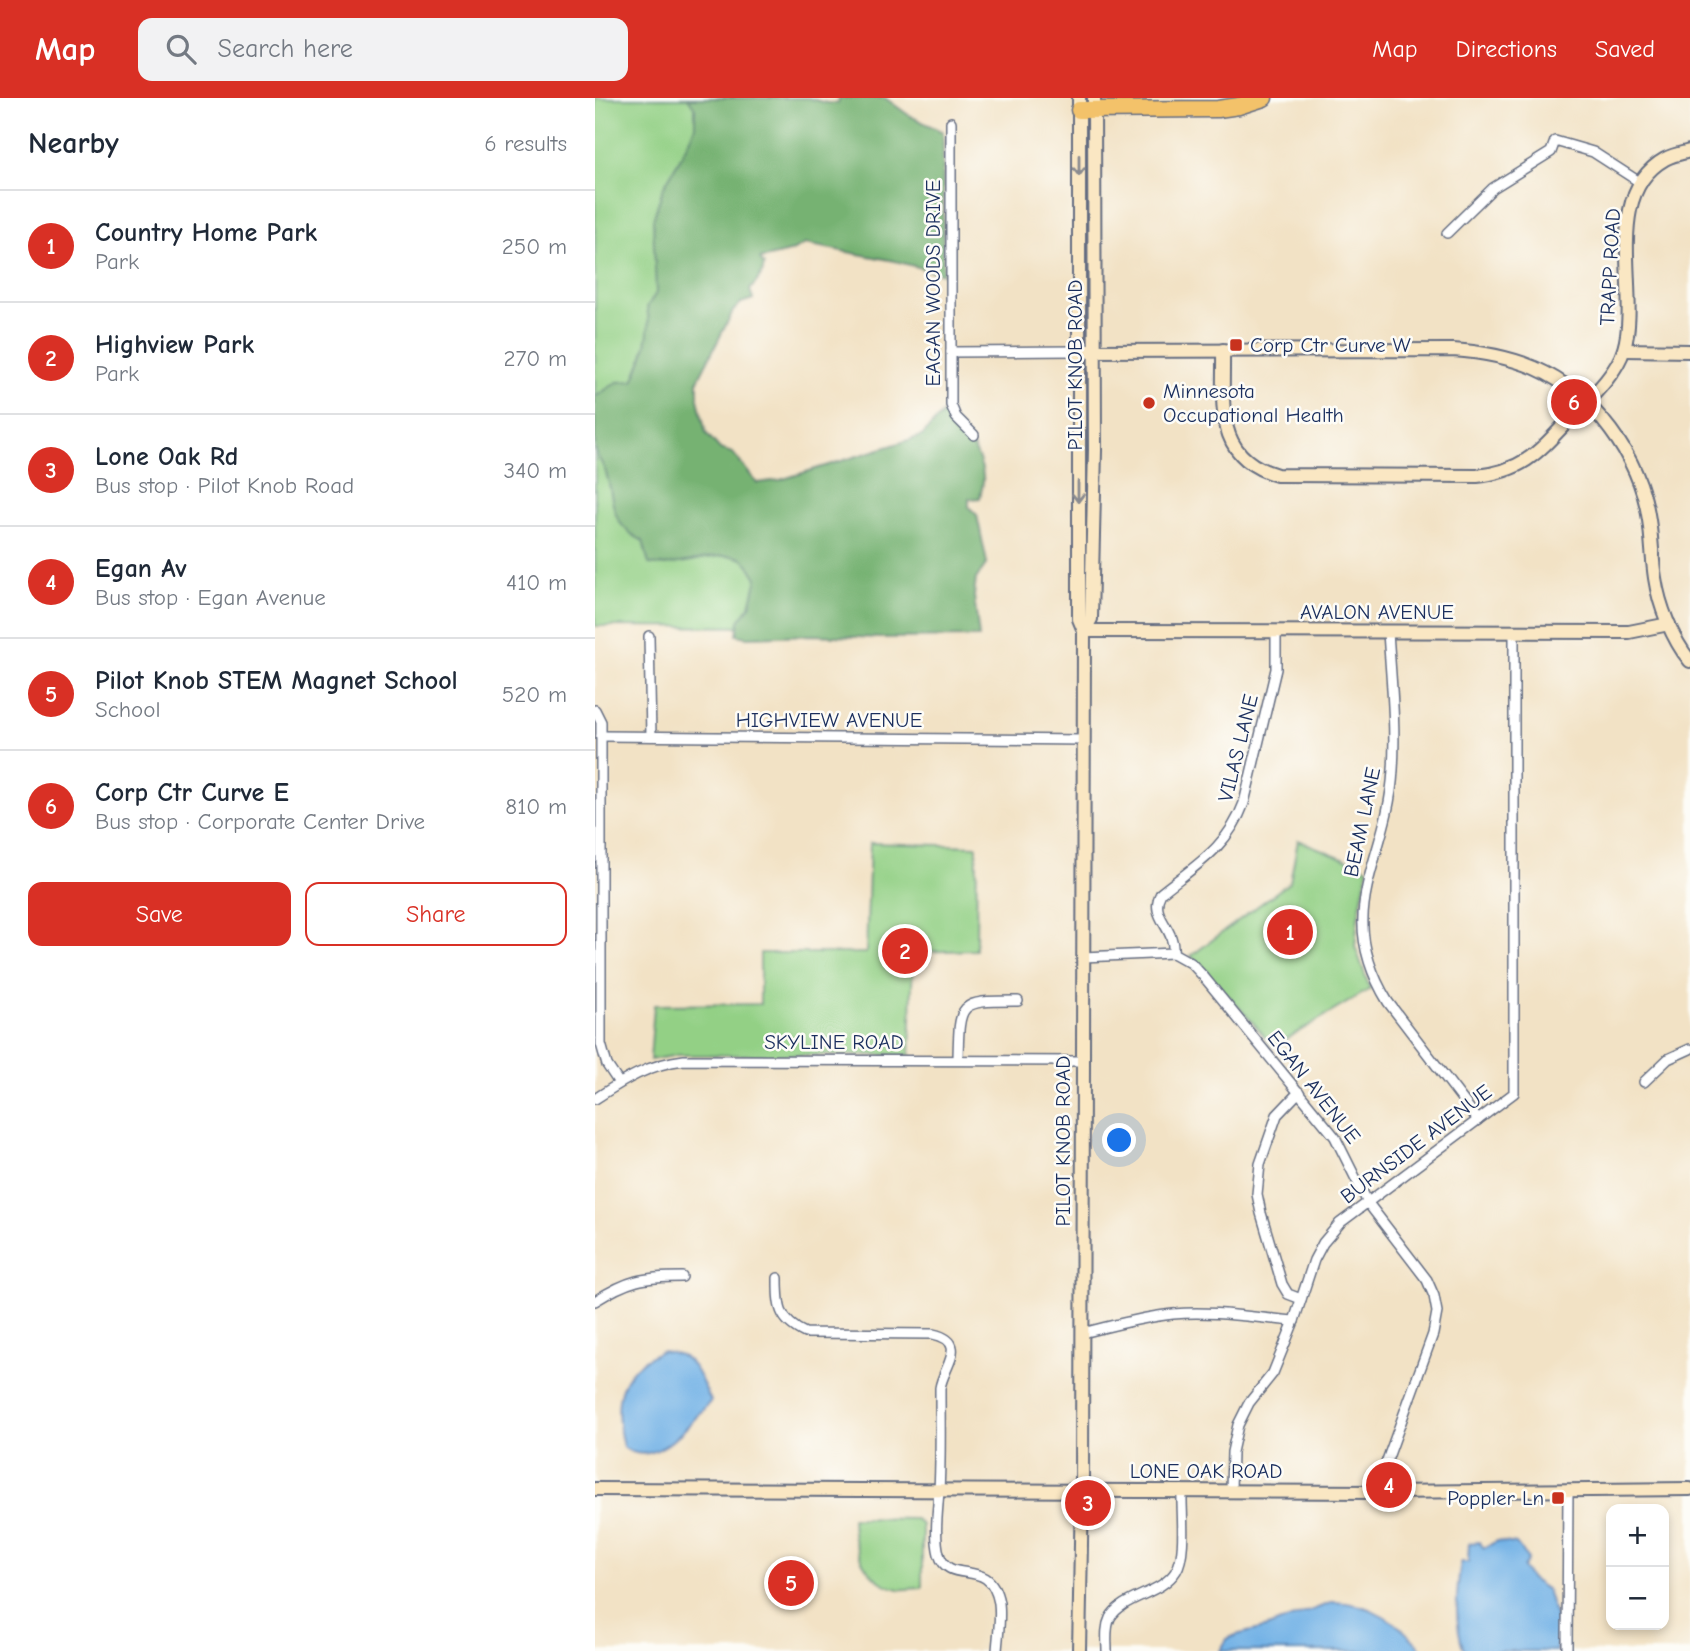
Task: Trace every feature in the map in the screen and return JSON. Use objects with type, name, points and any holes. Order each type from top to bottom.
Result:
[{"type":"highway","points":[[1087,103],[1221,98]]},
{"type":"highway","points":[[1087,103],[1218,109],[1265,98]]},
{"type":"main road","name":"PILOT KNOB ROAD","points":[[1079,1651],[1082,1490],[1084,631],[1079,619],[1078,351],[1087,103]]},
{"type":"main road","name":"PILOT KNOB ROAD","points":[[1084,631],[1091,619],[1095,450],[1087,103]]},
{"type":"main road","name":"TRAPP ROAD","points":[[1223,351],[1224,417],[1229,438],[1237,452],[1248,463],[1262,471],[1277,475],[1477,476],[1498,474],[1518,467],[1537,454],[1586,402],[1612,371],[1623,351],[1627,332],[1628,221],[1631,202],[1651,170],[1665,159],[1690,150]]},
{"type":"main road","points":[[1078,351],[1453,350],[1507,358],[1537,369],[1564,384],[1586,402],[1617,438],[1639,481],[1649,518],[1655,581],[1669,624],[1690,661]]},
{"type":"main road","points":[[1623,351],[1690,351]]},
{"type":"main road","points":[[1078,564],[1092,564]]},
{"type":"main road","name":"AVALON AVENUE","points":[[1084,631],[1629,632],[1669,624]]},
{"type":"main road","name":"LONE OAK ROAD","points":[[595,1489],[1383,1492],[1690,1489]]},
{"type":"street","name":"EAGAN WOODS DRIVE","points":[[951,122],[951,405],[956,417],[974,435]]},
{"type":"street","points":[[1447,233],[1493,188],[1551,152],[1555,141],[1593,152],[1641,183]]},
{"type":"street","points":[[951,352],[1078,351]]},
{"type":"street","name":"VILAS LANE","points":[[1173,953],[1174,942],[1158,914],[1157,901],[1161,892],[1217,849],[1238,820],[1276,669],[1276,631]]},
{"type":"street","name":"BEAM LANE","points":[[1388,632],[1394,740],[1393,773],[1388,805],[1361,914],[1362,934],[1369,964],[1388,1002],[1478,1120]]},
{"type":"street","name":"BURNSIDE AVENUE","points":[[1231,1490],[1232,1452],[1238,1425],[1249,1403],[1273,1373],[1314,1260],[1323,1243],[1340,1223],[1514,1093],[1514,632]]},
{"type":"street","points":[[649,636],[651,736]]},
{"type":"street","points":[[595,710],[601,722],[598,888],[601,1044],[607,1065],[619,1083]]},
{"type":"street","name":"HIGHVIEW AVENUE","points":[[601,736],[1084,740]]},
{"type":"street","points":[[1083,957],[1173,953]]},
{"type":"street","name":"EGAN AVENUE","points":[[1173,953],[1191,963],[1335,1137],[1368,1203],[1427,1280],[1434,1296],[1437,1312],[1433,1334],[1385,1466],[1383,1492]]},
{"type":"street","points":[[958,1060],[958,1021],[965,1007],[979,1002],[1018,1002]]},
{"type":"street","points":[[1644,1082],[1668,1059],[1690,1049]]},
{"type":"street","name":"SKYLINE ROAD","points":[[595,1099],[643,1069],[663,1062],[684,1060],[1083,1060]]},
{"type":"street","points":[[1299,1092],[1277,1115],[1260,1164],[1257,1194],[1282,1284],[1288,1294],[1301,1299]]},
{"type":"street","points":[[595,1301],[619,1286],[650,1277],[682,1277]]},
{"type":"street","points":[[778,1278],[780,1312],[794,1328],[805,1333],[933,1334],[950,1342],[953,1350],[940,1388],[940,1557],[953,1570],[981,1574],[992,1583],[1000,1611],[997,1651]]},
{"type":"street","points":[[1082,1333],[1143,1318],[1175,1314],[1294,1321]]},
{"type":"street","points":[[1567,1651],[1568,1489]]},
{"type":"street","points":[[1107,1651],[1110,1618],[1118,1609],[1164,1584],[1177,1570],[1181,1554],[1182,1490]]},
{"type":"green space","points":[[595,98],[746,98],[635,459],[787,526],[801,627],[595,626]]},
{"type":"green space","points":[[688,98],[808,98],[838,103],[839,98],[885,98],[910,116],[943,132],[943,274],[895,261],[805,244],[790,252],[760,259],[764,265],[759,279],[750,290],[753,299],[741,303],[733,311],[698,380],[698,399],[706,433],[720,449],[733,453],[757,483],[780,480],[922,436],[942,414],[949,417],[963,431],[982,468],[980,498],[969,499],[969,507],[977,515],[987,563],[976,579],[974,596],[979,637],[737,635],[739,621],[750,606],[757,578],[746,561],[725,556],[673,564],[649,564],[643,541],[619,520],[606,473],[595,448],[595,397],[617,382],[633,381],[644,354],[648,336],[647,307],[656,293],[653,220],[663,188],[695,127],[695,108]]},
{"type":"green space","points":[[1298,840],[1368,868],[1355,946],[1370,989],[1273,1047],[1191,956],[1290,882]]},
{"type":"green space","points":[[870,843],[977,846],[976,950],[913,952],[910,1055],[679,1055],[650,1060],[654,1005],[760,1004],[760,953],[866,953]]},
{"type":"green space","points":[[852,1518],[916,1519],[922,1525],[922,1588],[899,1589],[877,1579],[869,1571],[858,1552]]},
{"type":"water","points":[[661,1351],[672,1352],[688,1360],[711,1401],[672,1441],[648,1453],[635,1453],[623,1447],[618,1417],[621,1391],[634,1369]]},
{"type":"water","points":[[1497,1541],[1516,1544],[1528,1559],[1523,1568],[1531,1579],[1547,1590],[1558,1625],[1556,1651],[1464,1651],[1457,1607],[1461,1562],[1468,1562],[1469,1543],[1479,1542],[1484,1548]]},
{"type":"water","points":[[1333,1602],[1360,1606],[1384,1616],[1395,1623],[1423,1651],[1220,1651],[1227,1639],[1236,1635],[1268,1627]]},
{"type":"place","name":"Corp Ctr Curve W","points":[[1236,345]]},
{"type":"place","name":"Corp Ctr Curve E","points":[[1574,402]]},
{"type":"place","name":"Minnesota Occupational Health","points":[[1149,403]]},
{"type":"place","name":"Country Home Park","points":[[1290,932]]},
{"type":"place","name":"Highview Park","points":[[905,951]]},
{"type":"place","name":"Egan Av","points":[[1389,1485]]},
{"type":"place","name":"Poppler Ln","points":[[1558,1498]]},
{"type":"place","name":"Lone Oak Rd","points":[[1088,1503]]},
{"type":"place","name":"Pilot Knob STEM Magnet School","points":[[791,1583]]}]
